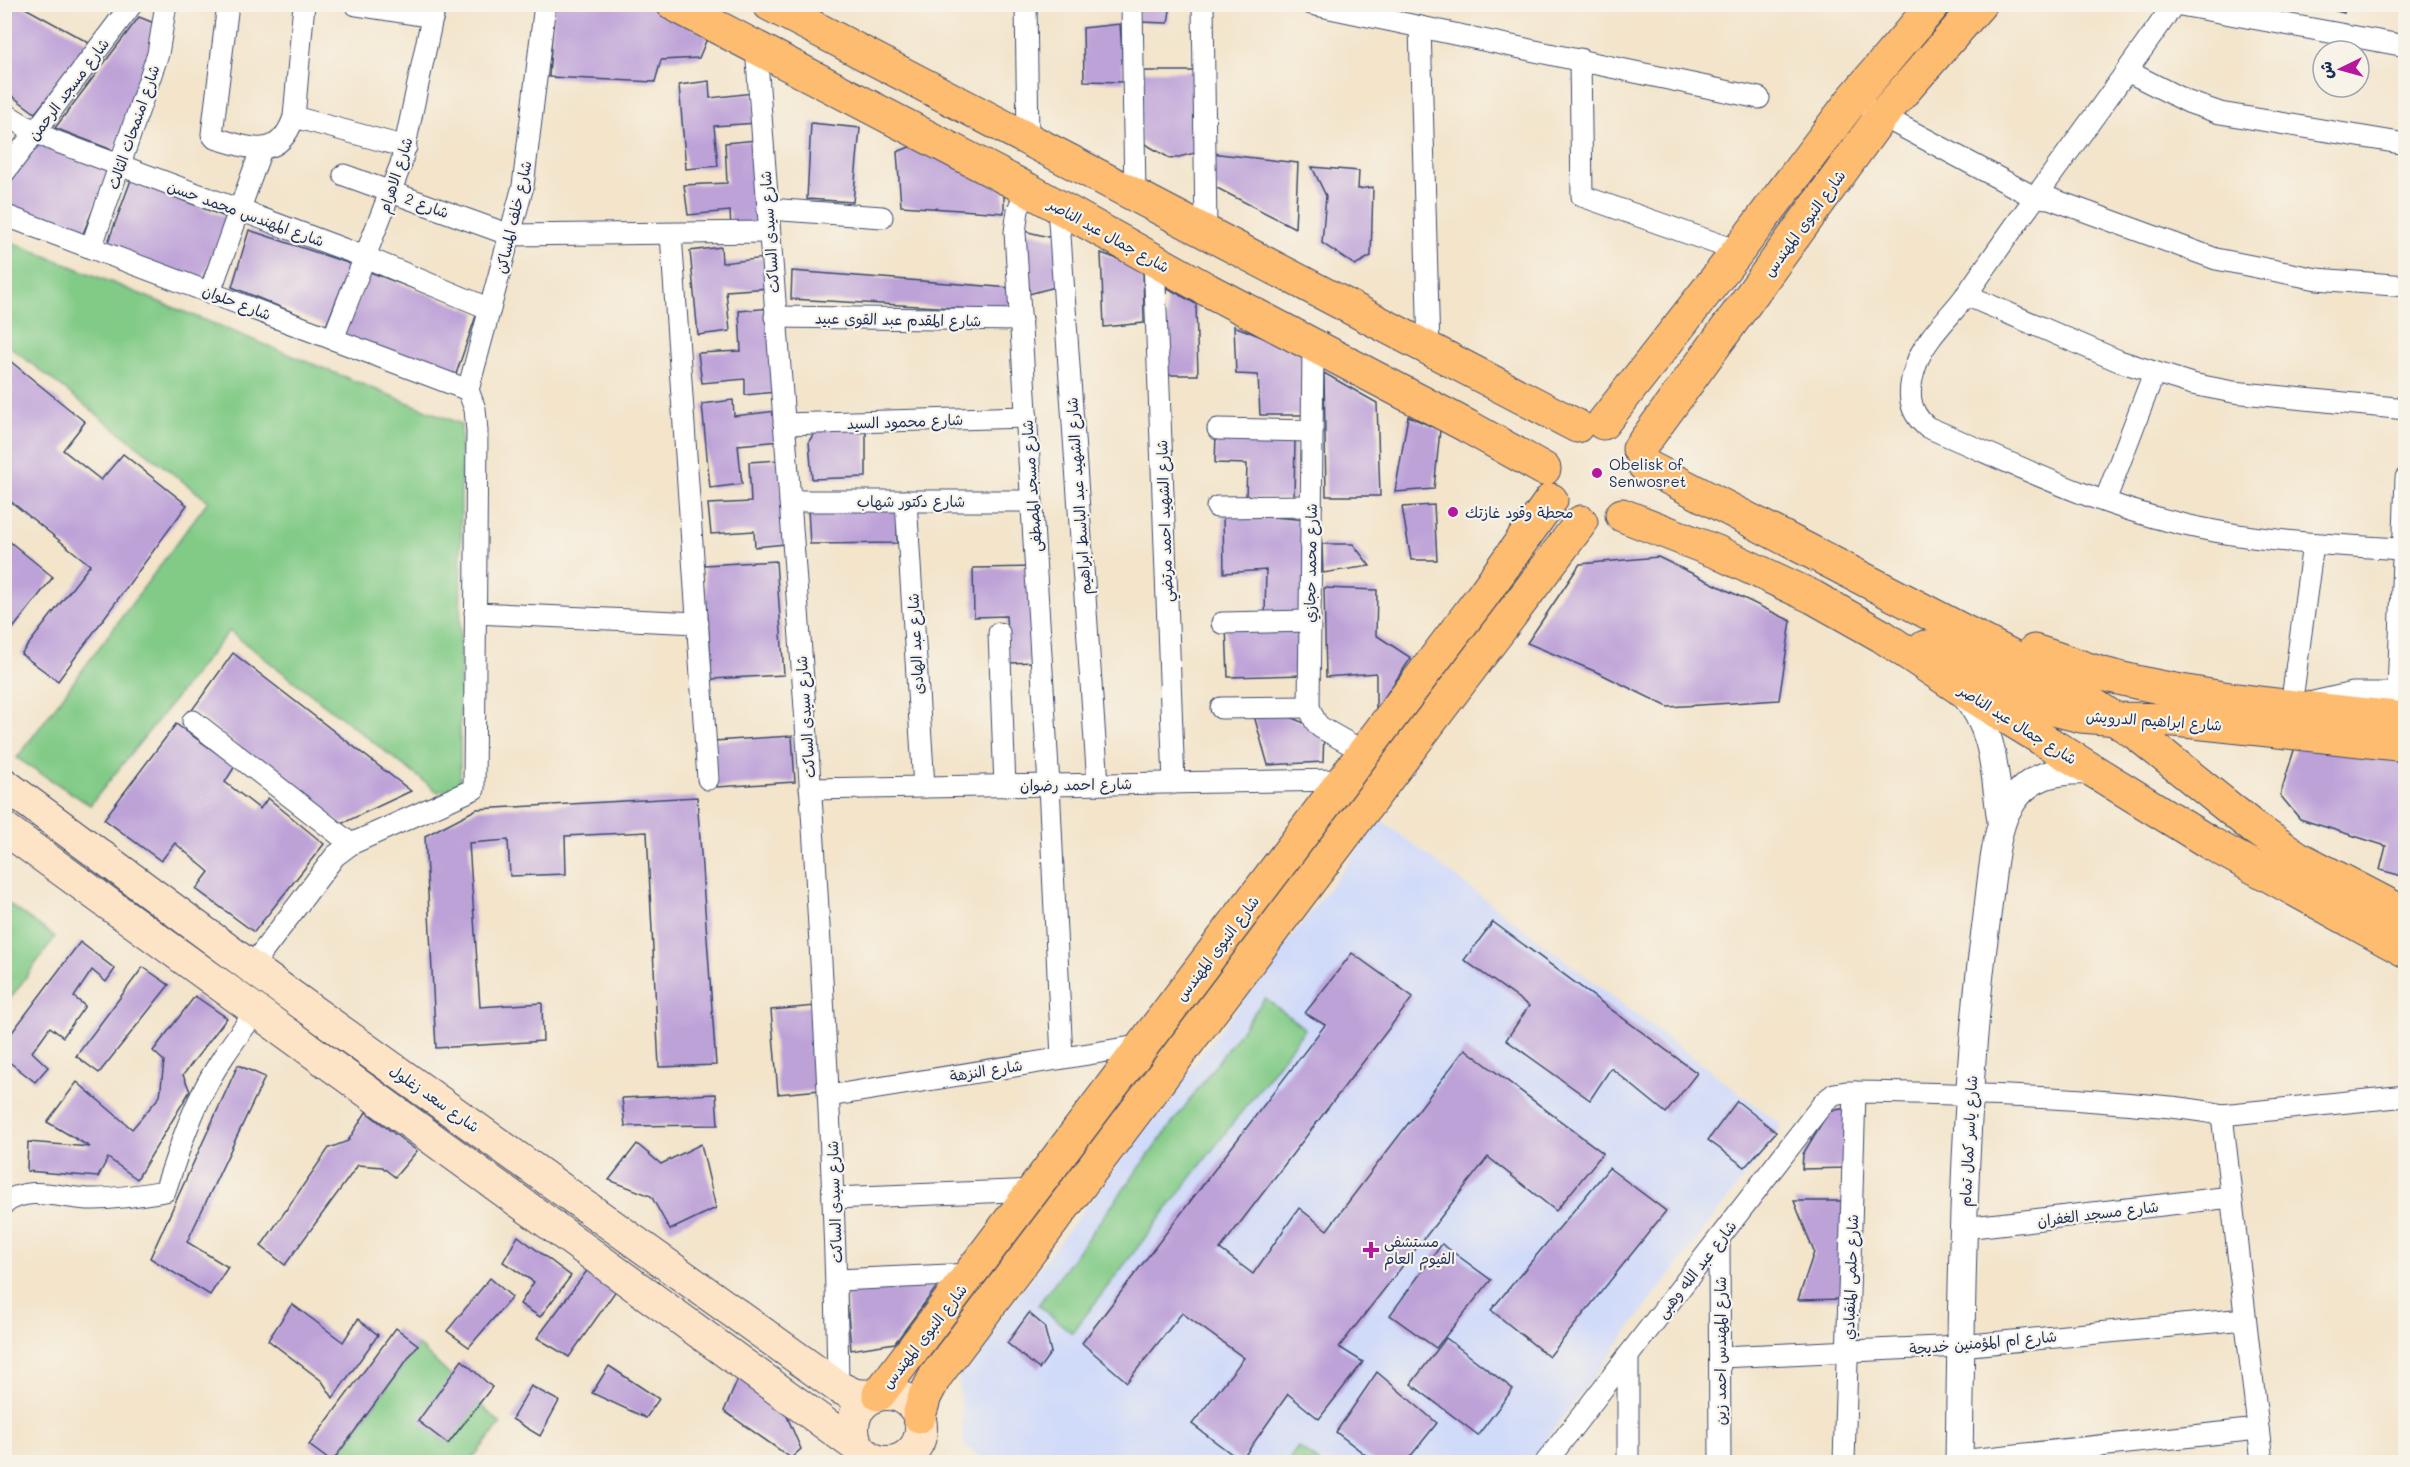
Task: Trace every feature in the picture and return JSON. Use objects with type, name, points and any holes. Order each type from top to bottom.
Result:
[{"type":"main road","name":"شارع جمال عبد الناصر","points":[[673,4],[1027,189],[1313,346],[1467,426],[1547,484]]},
{"type":"main road","points":[[769,4],[1429,349],[1590,424],[1618,428],[1630,437],[1642,457],[1644,480],[1641,494],[1633,506],[1622,515],[1602,524],[1581,522],[1569,517],[1547,484],[1547,455],[1554,442],[1564,432],[1590,424],[1738,251],[1853,99],[1934,4]]},
{"type":"main road","name":"شارع النبوى المهندس","points":[[1642,457],[1881,117],[1980,4]]},
{"type":"main road","points":[[1642,457],[1830,563],[2052,677],[2117,719],[2253,827],[2289,851],[2406,914]]},
{"type":"main road","name":"شارع النبوى المهندس","points":[[876,1395],[972,1274],[1483,595],[1547,484]]},
{"type":"main road","name":"شارع جمال عبد الناصر","points":[[1622,515],[1718,552],[1813,597],[1882,636],[1958,687],[2210,843],[2406,951]]},
{"type":"main road","points":[[45,813],[14,835],[521,1203],[857,1455],[888,1462],[899,1460],[925,1438],[925,1396],[935,1377],[1581,522]]},
{"type":"main road","points":[[1813,597],[1811,587],[1813,576],[1820,567],[1830,563]]},
{"type":"main road","name":"شارع ابراهيم الدرويش","points":[[1945,622],[2103,674],[2193,693],[2290,707],[2403,701]]},
{"type":"main road","name":"شارع ابراهيم الدرويش","points":[[1882,636],[1923,646],[1947,655],[2050,708],[2081,716],[2175,720],[2406,745]]},
{"type":"main road","name":"شارع سعد زغلول","points":[[4,784],[251,967],[838,1388],[855,1395],[876,1395]]},
{"type":"main road","points":[[1288,853],[1313,877]]},
{"type":"main road","points":[[521,1203],[542,1174]]},
{"type":"main road","points":[[1032,1194],[1055,1218]]},
{"type":"main road","points":[[1002,1233],[1028,1254]]},
{"type":"main road","points":[[857,1455],[853,1433],[855,1415],[866,1401],[876,1395],[899,1395],[914,1407],[925,1438]]},
{"type":"street","name":"شارع مسجد الرحمن","points":[[4,173],[132,4]]},
{"type":"street","name":"شارع امنمحات الثالث","points":[[91,248],[158,54],[166,4]]},
{"type":"street","points":[[228,4],[212,134],[215,138],[261,150],[282,139],[294,117],[304,4]]},
{"type":"street","name":"شارع خلف المساكن","points":[[468,390],[523,186],[545,4]]},
{"type":"street","points":[[1026,4],[1028,139]]},
{"type":"street","points":[[1132,4],[1135,196]]},
{"type":"street","points":[[1203,4],[1206,232]]},
{"type":"street","points":[[1311,4],[1397,13],[1420,27],[1759,98]]},
{"type":"street","points":[[2402,549],[2313,544],[2177,523],[2105,501],[1926,427],[1916,418],[1911,406],[1911,390],[1916,362],[1923,350],[1966,295],[2174,4],[2406,46]]},
{"type":"street","points":[[356,5],[434,11]]},
{"type":"street","name":"شارع الاهرام","points":[[333,339],[391,192],[406,147],[434,11]]},
{"type":"street","points":[[1420,27],[1429,349]]},
{"type":"street","name":"شارع سيدى الساكت","points":[[756,47],[790,501],[829,1096],[837,1280],[838,1388]]},
{"type":"street","points":[[1580,59],[1582,196],[1738,251]]},
{"type":"street","points":[[2127,71],[2188,102],[2220,114],[2406,144]]},
{"type":"street","points":[[1853,99],[1881,117],[2034,197],[2049,198],[2216,259],[2317,279],[2406,286]]},
{"type":"street","name":"شارع المهندس محمد حسن","points":[[4,113],[35,132],[119,166],[365,257],[490,309]]},
{"type":"street","points":[[294,117],[406,147]]},
{"type":"street","points":[[210,292],[261,150]]},
{"type":"street","name":"شارع 2","points":[[344,175],[510,235]]},
{"type":"street","name":"شارع مسجد المصطفى","points":[[1027,189],[1018,210],[1015,232],[1049,785],[1062,1058]]},
{"type":"street","name":"شارع الشهيد عبد الباسط ابراهيم","points":[[1058,207],[1098,784]]},
{"type":"street","points":[[768,209],[882,217]]},
{"type":"street","name":"شارع حلوان","points":[[4,215],[468,390]]},
{"type":"street","points":[[510,235],[769,232]]},
{"type":"street","points":[[671,234],[708,779]]},
{"type":"street","name":"شارع الشهيد احمد مرتضي","points":[[1154,260],[1174,783]]},
{"type":"street","points":[[1966,295],[2119,361],[2192,384],[2233,392],[2406,409]]},
{"type":"street","name":"شارع المقدم عبد القوى عبيد","points":[[775,317],[1021,320]]},
{"type":"street","name":"شارع محمد حجازي","points":[[1309,707],[1313,346]]},
{"type":"street","points":[[2105,501],[2154,373]]},
{"type":"street","points":[[251,967],[335,856],[351,844],[474,789],[477,431],[475,409],[468,390]]},
{"type":"street","name":"شارع محمود السيد","points":[[784,424],[1027,417]]},
{"type":"street","points":[[1218,429],[1312,430]]},
{"type":"street","points":[[2403,701],[2402,549],[2406,478]]},
{"type":"street","name":"شارع دكتور شهاب","points":[[790,501],[1032,501]]},
{"type":"street","name":"شارع عبد الهادى","points":[[906,501],[924,787]]},
{"type":"street","points":[[1217,507],[1311,506]]},
{"type":"street","points":[[2290,707],[2313,544]]},
{"type":"street","points":[[475,613],[698,623]]},
{"type":"street","points":[[1222,623],[1309,621]]},
{"type":"street","points":[[999,633],[1005,786]]},
{"type":"street","name":"شارع ياسر كمال تمام","points":[[1958,687],[1976,709],[1989,735],[2001,821],[1982,957],[1970,1093],[1960,1346],[1959,1462]]},
{"type":"street","points":[[1221,708],[1309,707],[1311,715],[1320,727],[1364,752]]},
{"type":"street","points":[[193,721],[351,844]]},
{"type":"street","name":"شارع ياسر كمال تمام","points":[[2001,821],[2017,794],[2030,783],[2060,771],[2093,771]]},
{"type":"street","name":"شارع احمد رضوان","points":[[810,789],[1342,780]]},
{"type":"street","points":[[4,1204],[24,1194],[93,1200],[165,1191],[202,1092],[256,1011]]},
{"type":"street","name":"شارع النزهة","points":[[829,1096],[1144,1045]]},
{"type":"street","name":"شارع عبد الله وهبى","points":[[1546,1462],[1628,1359],[1825,1101],[1834,1094],[1855,1092],[1970,1093],[2060,1098],[2194,1110],[2222,1115],[2406,1096]]},
{"type":"street","name":"شارع حلمى المنقبادي","points":[[1844,1462],[1855,1092]]},
{"type":"street","points":[[2222,1115],[2262,1462]]},
{"type":"street","points":[[833,1198],[1032,1194]]},
{"type":"street","name":"شارع مسجد الغفران","points":[[1964,1228],[2231,1197]]},
{"type":"street","name":"شارع المهندس احمد زين","points":[[1719,1240],[1720,1462]]},
{"type":"street","points":[[837,1280],[972,1274]]},
{"type":"street","name":"شارع ام المؤمنين خديجة","points":[[1720,1358],[1960,1346],[2245,1319]]},
{"type":"street","points":[[1628,1359],[1628,1462]]},
{"type":"street","points":[[1959,1462],[2258,1429]]},
{"type":"shaded area","name":"مستشفى الفيوم العام","points":[[1381,820],[1783,1126],[1529,1462],[988,1462],[964,1445],[958,1374]]},
{"type":"green space","points":[[4,239],[461,424],[460,785],[438,792],[229,631],[90,805],[17,758],[208,501],[5,343]]},
{"type":"green space","points":[[5,901],[55,937],[5,1006]]},
{"type":"green space","points":[[1265,998],[1305,1029],[1072,1333],[1038,1305]]},
{"type":"green space","points":[[418,1345],[501,1424],[469,1462],[333,1462]]},
{"type":"green space","points":[[1298,1447],[1319,1462],[1287,1462]]},
{"type":"building","points":[[4,4],[18,4],[91,44],[35,113],[4,90]]},
{"type":"building","points":[[554,4],[651,4],[708,36],[699,58],[661,60],[655,82],[549,77]]},
{"type":"building","points":[[1139,4],[1171,4],[1168,23],[1138,22]]},
{"type":"building","points":[[2309,4],[2346,4],[2344,13]]},
{"type":"building","points":[[139,17],[159,25],[115,151],[55,128]]},
{"type":"building","points":[[1120,24],[1124,82],[1084,81],[1083,28]]},
{"type":"building","points":[[1142,71],[1197,71],[1195,153],[1171,159],[1140,141]]},
{"type":"building","points":[[709,81],[710,98],[753,93],[757,123],[714,126],[718,166],[686,169],[679,85]]},
{"type":"building","points":[[811,123],[860,128],[853,202],[807,199]]},
{"type":"building","points":[[37,139],[110,169],[82,236],[4,206],[4,184]]},
{"type":"building","points":[[757,140],[762,224],[731,227],[730,211],[688,215],[684,185],[727,183],[725,143]]},
{"type":"building","points":[[917,144],[1004,190],[1004,213],[901,206],[897,152]]},
{"type":"building","points":[[1210,153],[1298,163],[1295,228],[1213,186]]},
{"type":"building","points":[[1312,167],[1359,171],[1358,189],[1373,187],[1371,256],[1355,265],[1322,243],[1326,196]]},
{"type":"building","points":[[131,180],[228,218],[201,283],[107,245]]},
{"type":"building","points":[[249,230],[351,264],[326,326],[232,287]]},
{"type":"building","points":[[1020,230],[1057,239],[1059,286],[1025,295]]},
{"type":"building","points":[[721,247],[722,263],[765,258],[769,288],[726,291],[730,331],[698,335],[690,251]]},
{"type":"building","points":[[1101,253],[1143,268],[1144,323],[1104,327]]},
{"type":"building","points":[[792,271],[1011,288],[1010,311],[791,299]]},
{"type":"building","points":[[370,272],[477,313],[455,377],[344,335]]},
{"type":"building","points":[[1166,287],[1196,304],[1198,375],[1167,375]]},
{"type":"building","points":[[771,308],[776,392],[745,395],[745,379],[702,383],[698,353],[741,351],[739,311]]},
{"type":"building","points":[[1234,326],[1304,354],[1304,415],[1260,415],[1258,375],[1236,374]]},
{"type":"building","points":[[4,356],[85,422],[63,450],[101,480],[123,454],[187,505],[58,681],[21,654],[90,565],[4,496]]},
{"type":"building","points":[[1324,373],[1377,403],[1380,496],[1326,496]]},
{"type":"building","points":[[733,400],[734,416],[777,411],[781,441],[738,445],[742,484],[710,488],[702,404]]},
{"type":"building","points":[[1408,416],[1440,430],[1434,489],[1395,492]]},
{"type":"building","points":[[818,428],[866,428],[866,477],[812,479],[809,441]]},
{"type":"building","points":[[1216,434],[1295,437],[1294,499],[1246,498],[1247,464],[1215,463]]},
{"type":"building","points":[[780,460],[785,544],[755,547],[754,531],[711,534],[708,504],[751,502],[749,462]]},
{"type":"building","points":[[1434,505],[1437,560],[1411,560],[1402,507]]},
{"type":"building","points":[[897,508],[897,543],[810,544],[808,509]]},
{"type":"building","points":[[1223,513],[1308,520],[1306,613],[1265,614],[1266,570],[1224,573]]},
{"type":"building","points":[[4,537],[53,577],[4,640]]},
{"type":"building","points":[[1322,544],[1353,544],[1370,566],[1323,573]]},
{"type":"building","points":[[1658,557],[1791,621],[1779,700],[1668,707],[1599,673],[1527,643],[1580,564]]},
{"type":"building","points":[[776,561],[784,675],[712,679],[704,565]]},
{"type":"building","points":[[1033,567],[1035,662],[1009,663],[1006,616],[974,617],[973,568]]},
{"type":"building","points":[[1324,588],[1377,590],[1376,635],[1411,658],[1376,710],[1376,673],[1326,677]]},
{"type":"building","points":[[1305,624],[1306,675],[1228,677],[1226,626]]},
{"type":"building","points":[[233,653],[411,791],[341,824],[192,710]]},
{"type":"building","points":[[1282,714],[1324,731],[1323,762],[1268,765],[1254,716]]},
{"type":"building","points":[[176,724],[235,766],[225,782],[260,809],[268,798],[324,844],[254,932],[196,889],[209,872],[175,843],[161,861],[104,819]]},
{"type":"building","points":[[792,736],[795,782],[717,787],[714,741]]},
{"type":"building","points":[[2325,741],[2406,764],[2406,877],[2380,870],[2386,846],[2300,819],[2280,795],[2295,747]]},
{"type":"building","points":[[697,797],[716,1065],[659,1067],[647,832],[565,836],[566,874],[510,876],[508,840],[469,843],[480,1007],[542,1003],[543,1041],[436,1048],[425,836],[477,809]]},
{"type":"building","points":[[1493,922],[1697,1073],[1666,1113],[1611,1068],[1590,1100],[1506,1040],[1529,1006],[1464,960]]},
{"type":"building","points":[[80,942],[115,969],[106,982],[92,970],[74,997],[85,1006],[63,1037],[50,1027],[32,1052],[48,1067],[35,1082],[4,1058],[4,1043]]},
{"type":"building","points":[[1352,953],[1413,997],[1220,1249],[1253,1274],[1299,1208],[1327,1230],[1465,1049],[1603,1153],[1556,1211],[1488,1157],[1339,1347],[1363,1362],[1319,1419],[1288,1394],[1241,1461],[1192,1424],[1244,1358],[1182,1313],[1127,1382],[1082,1343],[1325,1025],[1305,1013]]},
{"type":"building","points":[[143,967],[169,985],[99,1073],[76,1056]]},
{"type":"building","points":[[195,996],[227,1018],[183,1075],[190,1091],[137,1179],[108,1158],[98,1177],[27,1171],[28,1142],[90,1147],[47,1122],[77,1082],[132,1129],[160,1096],[164,1061],[153,1051]]},
{"type":"building","points":[[816,1006],[820,1090],[778,1094],[771,1010]]},
{"type":"building","points":[[238,1065],[265,1077],[187,1242],[228,1267],[210,1295],[150,1258]]},
{"type":"building","points":[[716,1094],[718,1125],[625,1126],[622,1098]]},
{"type":"building","points":[[1737,1101],[1776,1132],[1745,1167],[1708,1140]]},
{"type":"building","points":[[1848,1108],[1847,1168],[1802,1169],[1803,1154],[1829,1111]]},
{"type":"building","points":[[366,1112],[417,1151],[395,1177],[382,1167],[358,1165],[285,1265],[261,1246],[329,1148],[348,1141]]},
{"type":"building","points":[[637,1144],[661,1164],[701,1144],[716,1208],[670,1230],[651,1196],[609,1180]]},
{"type":"building","points":[[1609,1168],[1666,1211],[1549,1357],[1491,1310]]},
{"type":"building","points":[[1794,1201],[1849,1201],[1845,1299],[1798,1300],[1814,1252]]},
{"type":"building","points":[[518,1236],[571,1276],[540,1317],[520,1304],[534,1282],[503,1262]]},
{"type":"building","points":[[1442,1244],[1491,1280],[1436,1348],[1390,1315]]},
{"type":"building","points":[[589,1268],[617,1289],[569,1357],[537,1338]]},
{"type":"building","points":[[490,1278],[512,1297],[469,1347],[447,1331]]},
{"type":"building","points":[[938,1285],[895,1343],[851,1350],[846,1289]]},
{"type":"building","points":[[292,1304],[343,1342],[358,1319],[378,1335],[333,1398],[322,1381],[268,1340]]},
{"type":"building","points":[[1029,1313],[1044,1326],[1051,1352],[1039,1369],[1007,1343]]},
{"type":"building","points":[[396,1328],[418,1345],[332,1462],[309,1445]]},
{"type":"building","points":[[1446,1338],[1513,1389],[1478,1435],[1411,1384]]},
{"type":"building","points":[[462,1360],[492,1387],[448,1444],[418,1421]]},
{"type":"building","points":[[609,1366],[659,1399],[646,1418],[592,1393]]},
{"type":"building","points":[[742,1370],[776,1391],[801,1449],[791,1458],[724,1411]]},
{"type":"building","points":[[1377,1372],[1437,1423],[1406,1462],[1375,1462],[1336,1432]]},
{"type":"building","points":[[531,1386],[559,1401],[540,1436],[512,1419]]},
{"type":"place","name":"Obelisk of Senwosret","points":[[1597,473]]},
{"type":"place","name":"محطة وقود غازتك","points":[[1453,512]]},
{"type":"place","name":"مستشفى الفيوم العام","points":[[1371,1250]]}]
